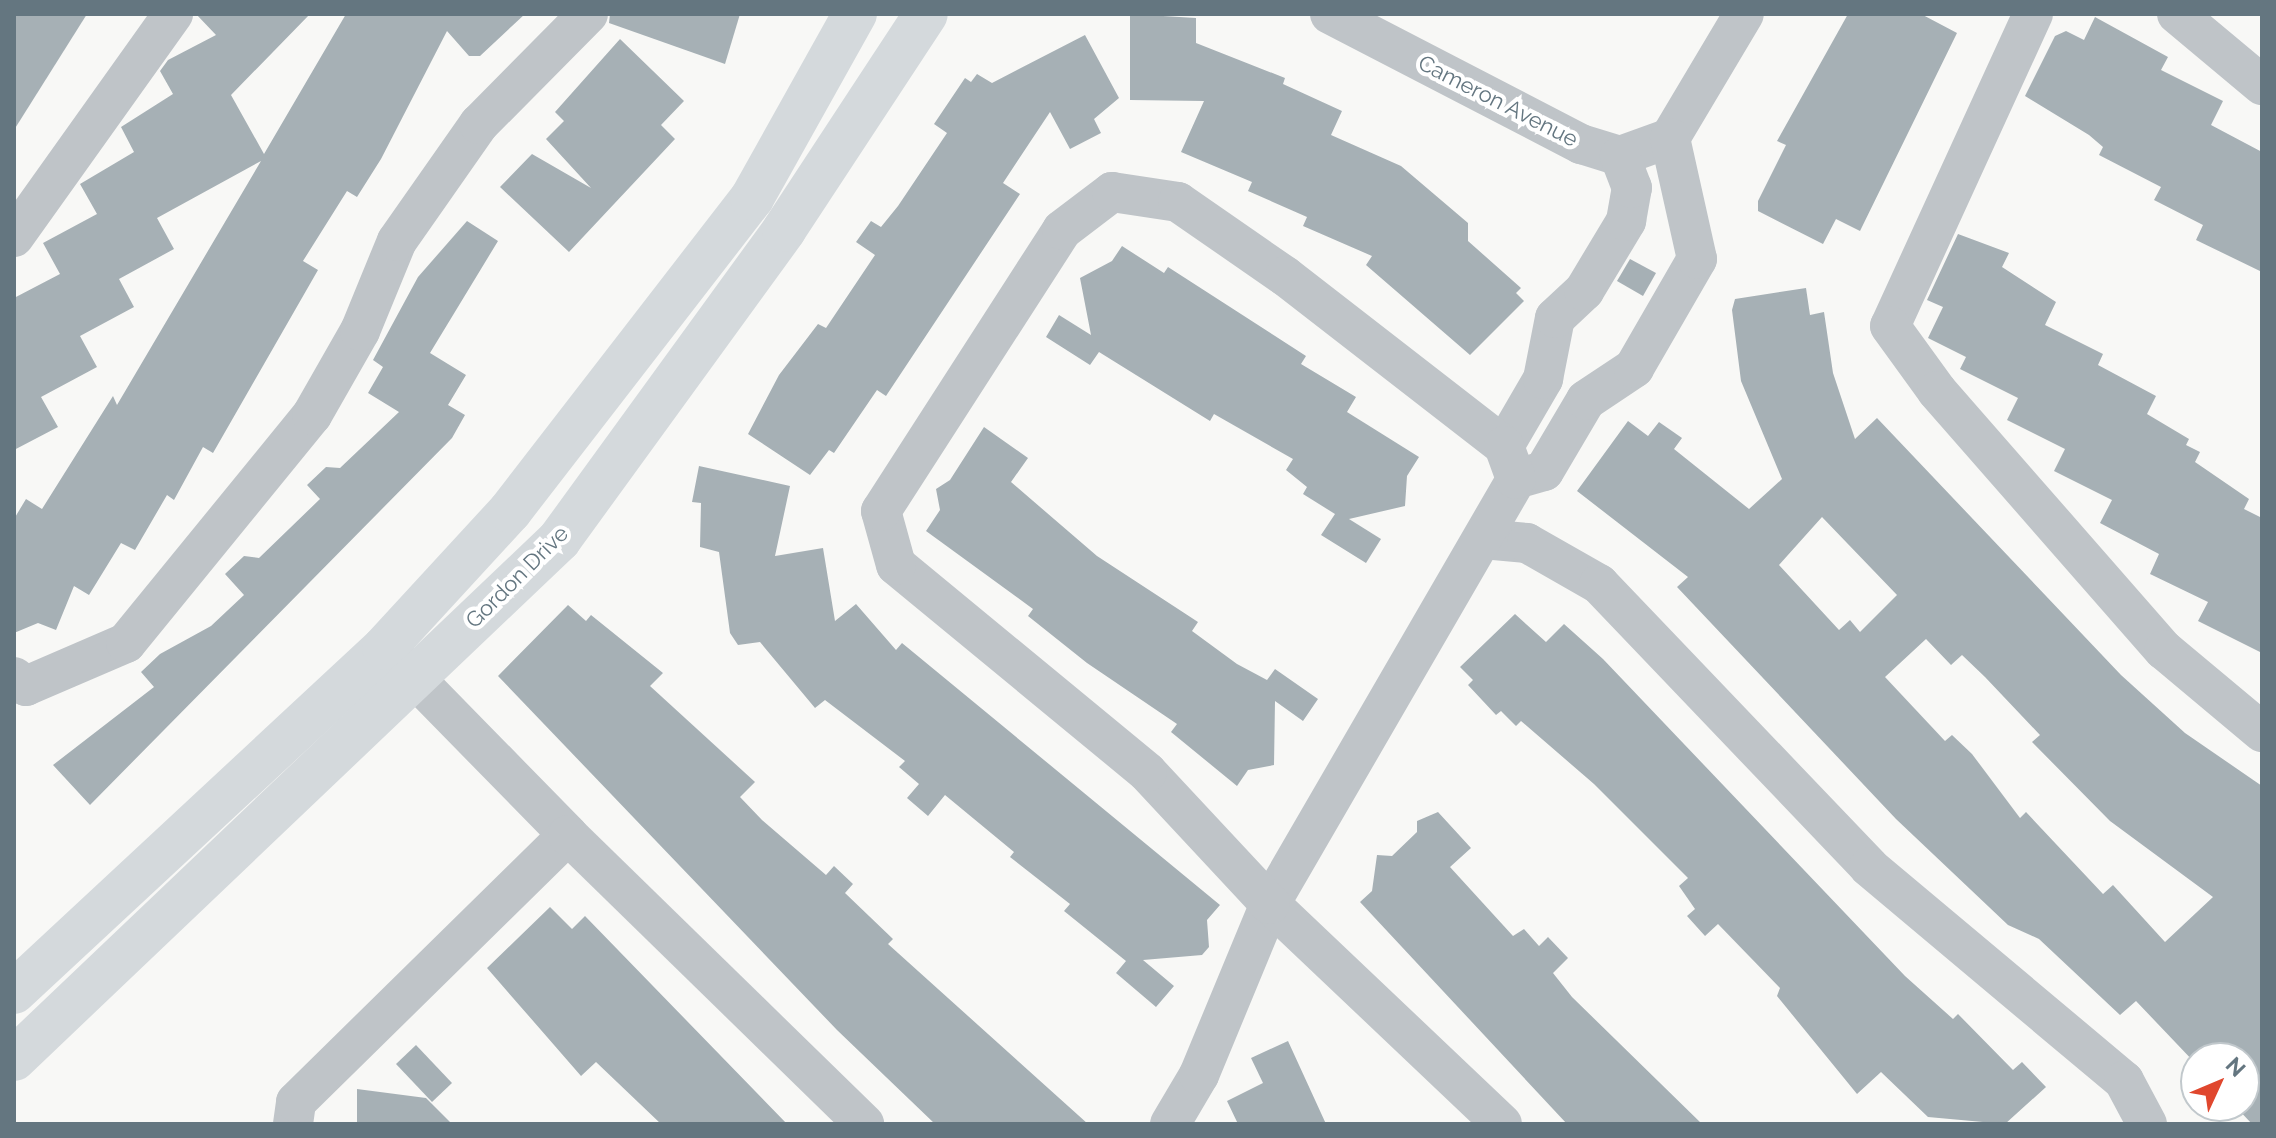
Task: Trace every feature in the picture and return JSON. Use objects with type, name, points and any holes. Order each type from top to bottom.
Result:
[{"type":"main road","points":[[14,992],[384,648],[510,511],[752,198],[855,14]]},
{"type":"main road","name":"Gordon Drive","points":[[14,1059],[559,540],[784,230],[926,14]]},
{"type":"street","points":[[14,237],[173,14]]},
{"type":"street","points":[[14,677],[26,686],[126,643],[312,415],[360,331],[397,241],[479,124],[588,14]]},
{"type":"street","name":"Cameron Avenue","points":[[1330,14],[1581,144],[1620,156]]},
{"type":"street","points":[[1170,1124],[1199,1075],[1270,904],[1483,539],[1543,379],[1555,318],[1584,291],[1626,221],[1632,188],[1620,156],[1670,138],[1744,14]]},
{"type":"street","points":[[2033,14],[1890,326],[1937,391],[2164,650],[2262,732]]},
{"type":"street","points":[[2177,14],[2262,85]]},
{"type":"street","points":[[1502,1124],[1270,904],[1147,772],[896,565],[881,511],[1062,230],[1112,192],[1178,202],[1510,462],[1544,471],[1586,400],[1634,368],[1697,259],[1670,138]]},
{"type":"street","points":[[1483,539],[1527,543],[1599,584],[1869,867],[2124,1081],[2147,1124]]},
{"type":"street","points":[[384,648],[415,676],[568,835],[864,1124]]},
{"type":"street","points":[[293,1124],[296,1102],[568,835]]},
{"type":"building","points":[[14,14],[87,14],[14,130]]},
{"type":"building","points":[[196,14],[310,14],[231,95],[264,154],[346,14],[525,14],[480,56],[469,56],[447,31],[381,159],[357,197],[347,191],[303,261],[318,270],[213,453],[203,447],[174,500],[167,495],[135,550],[121,543],[89,595],[74,586],[56,630],[38,623],[14,633],[14,519],[26,499],[42,509],[113,396],[117,405],[261,161],[157,218],[174,249],[119,279],[134,307],[80,336],[97,367],[41,397],[58,427],[14,450],[14,298],[60,274],[43,243],[97,214],[80,184],[134,152],[121,127],[173,94],[160,71],[168,60],[216,35]]},
{"type":"building","points":[[610,14],[740,14],[725,64],[609,23]]},
{"type":"building","points":[[1130,14],[1196,18],[1196,43],[1285,78],[1283,84],[1342,111],[1331,135],[1401,166],[1468,223],[1468,241],[1521,288],[1516,293],[1524,301],[1470,355],[1366,265],[1372,256],[1303,226],[1307,217],[1248,191],[1252,182],[1181,152],[1204,101],[1130,100]]},
{"type":"building","points":[[1848,14],[1921,14],[1957,33],[1860,231],[1836,219],[1823,244],[1758,211],[1758,201],[1786,145],[1777,141]]},
{"type":"building","points":[[2095,17],[2168,57],[2161,70],[2223,101],[2211,125],[2262,152],[2262,272],[2196,240],[2203,225],[2154,200],[2161,187],[2099,155],[2103,147],[2089,135],[2025,96],[2055,36],[2066,31],[2084,40]]},
{"type":"building","points":[[1085,35],[1119,98],[1094,119],[1101,133],[1070,149],[1050,112],[1003,183],[1020,194],[886,396],[877,390],[834,453],[829,450],[810,475],[748,434],[779,375],[818,324],[826,328],[875,255],[856,242],[871,221],[881,227],[947,133],[934,124],[965,78],[971,82],[977,74],[992,83]]},
{"type":"building","points":[[620,39],[684,101],[661,125],[675,139],[569,252],[500,187],[532,154],[591,188],[546,139],[564,121],[555,112]]},
{"type":"building","points":[[467,221],[498,241],[430,353],[466,375],[448,405],[465,415],[452,438],[90,805],[53,765],[154,687],[141,672],[160,654],[211,626],[244,595],[225,574],[244,556],[259,558],[320,499],[307,485],[326,467],[340,468],[399,412],[368,393],[383,367],[373,360],[418,277]]},
{"type":"building","points":[[1958,234],[2009,253],[2002,267],[2056,302],[2045,325],[2103,354],[2098,365],[2156,396],[2147,414],[2189,439],[2186,445],[2200,452],[2195,462],[2249,499],[2244,509],[2262,518],[2262,653],[2198,621],[2208,602],[2150,574],[2159,554],[2100,523],[2112,500],[2054,471],[2065,449],[2007,420],[2018,398],[1960,369],[1966,357],[1928,338],[1943,307],[1927,300]]},
{"type":"building","points":[[1122,246],[1164,273],[1168,267],[1306,356],[1301,364],[1356,397],[1347,412],[1419,457],[1407,476],[1405,506],[1349,519],[1381,539],[1366,563],[1321,535],[1335,514],[1303,494],[1307,487],[1286,470],[1293,459],[1214,414],[1210,421],[1099,352],[1090,365],[1046,337],[1059,315],[1091,335],[1080,278],[1112,261]]},
{"type":"building","points":[[1630,259],[1656,273],[1643,296],[1617,281]]},
{"type":"building","points":[[1806,288],[1810,315],[1824,312],[1833,373],[1855,439],[1877,418],[2121,675],[2185,733],[2262,786],[2262,1124],[2250,1122],[2260,1122],[2260,1042],[2180,1042],[2180,1047],[2136,1001],[2120,1015],[2039,939],[2008,925],[1896,819],[1677,587],[1688,577],[1577,491],[1628,421],[1648,436],[1659,422],[1682,438],[1674,449],[1749,509],[1782,479],[1741,381],[1732,310],[1735,299]],"holes":[[[1822,517],[1897,595],[1860,632],[1850,620],[1839,630],[1779,565]],[[1926,639],[1951,665],[1962,655],[2040,735],[2032,742],[2110,821],[2213,897],[2165,942],[2113,885],[2103,894],[2026,812],[2020,818],[1972,754],[1952,735],[1945,741],[1885,677]]]},
{"type":"building","points":[[984,427],[1028,458],[1011,482],[1097,556],[1198,622],[1192,631],[1237,664],[1267,680],[1275,669],[1318,699],[1303,721],[1275,701],[1274,765],[1248,770],[1237,786],[1171,732],[1177,724],[1087,663],[1028,616],[1033,609],[926,531],[940,510],[936,489],[950,480]]},
{"type":"building","points":[[699,466],[790,486],[775,556],[823,548],[835,621],[856,604],[896,650],[902,643],[1220,905],[1207,920],[1209,947],[1202,955],[1143,960],[1174,986],[1156,1007],[1116,973],[1126,961],[1064,911],[1070,904],[1010,857],[1014,852],[945,795],[928,816],[907,798],[919,784],[899,767],[905,761],[825,700],[815,708],[760,642],[738,645],[730,633],[719,552],[700,547],[701,503],[692,502]]},
{"type":"building","points":[[568,605],[586,621],[591,615],[663,673],[650,686],[755,782],[740,797],[826,875],[834,866],[853,884],[845,893],[893,939],[888,944],[1088,1124],[935,1124],[837,1030],[498,676]]},
{"type":"building","points":[[1515,614],[1546,642],[1564,624],[1603,659],[1905,976],[1953,1019],[1958,1014],[2013,1070],[2022,1062],[2046,1087],[2005,1124],[1928,1117],[1881,1072],[1857,1094],[1777,996],[1780,988],[1718,924],[1705,936],[1687,916],[1695,909],[1679,886],[1688,878],[1594,784],[1521,721],[1516,726],[1501,711],[1496,715],[1468,685],[1473,680],[1460,667]]},
{"type":"building","points":[[1438,812],[1471,848],[1450,867],[1513,936],[1524,929],[1539,946],[1548,937],[1568,958],[1553,973],[1572,997],[1702,1124],[1567,1124],[1360,902],[1372,891],[1377,855],[1392,856],[1417,832],[1417,821]]},
{"type":"building","points":[[550,907],[572,929],[585,916],[787,1124],[661,1124],[596,1062],[581,1076],[487,968]]},
{"type":"building","points":[[1288,1041],[1326,1124],[1238,1124],[1227,1101],[1263,1083],[1251,1058]]},
{"type":"building","points":[[416,1045],[452,1083],[432,1102],[396,1064]]},
{"type":"building","points":[[357,1089],[426,1098],[452,1124],[357,1124]]}]
